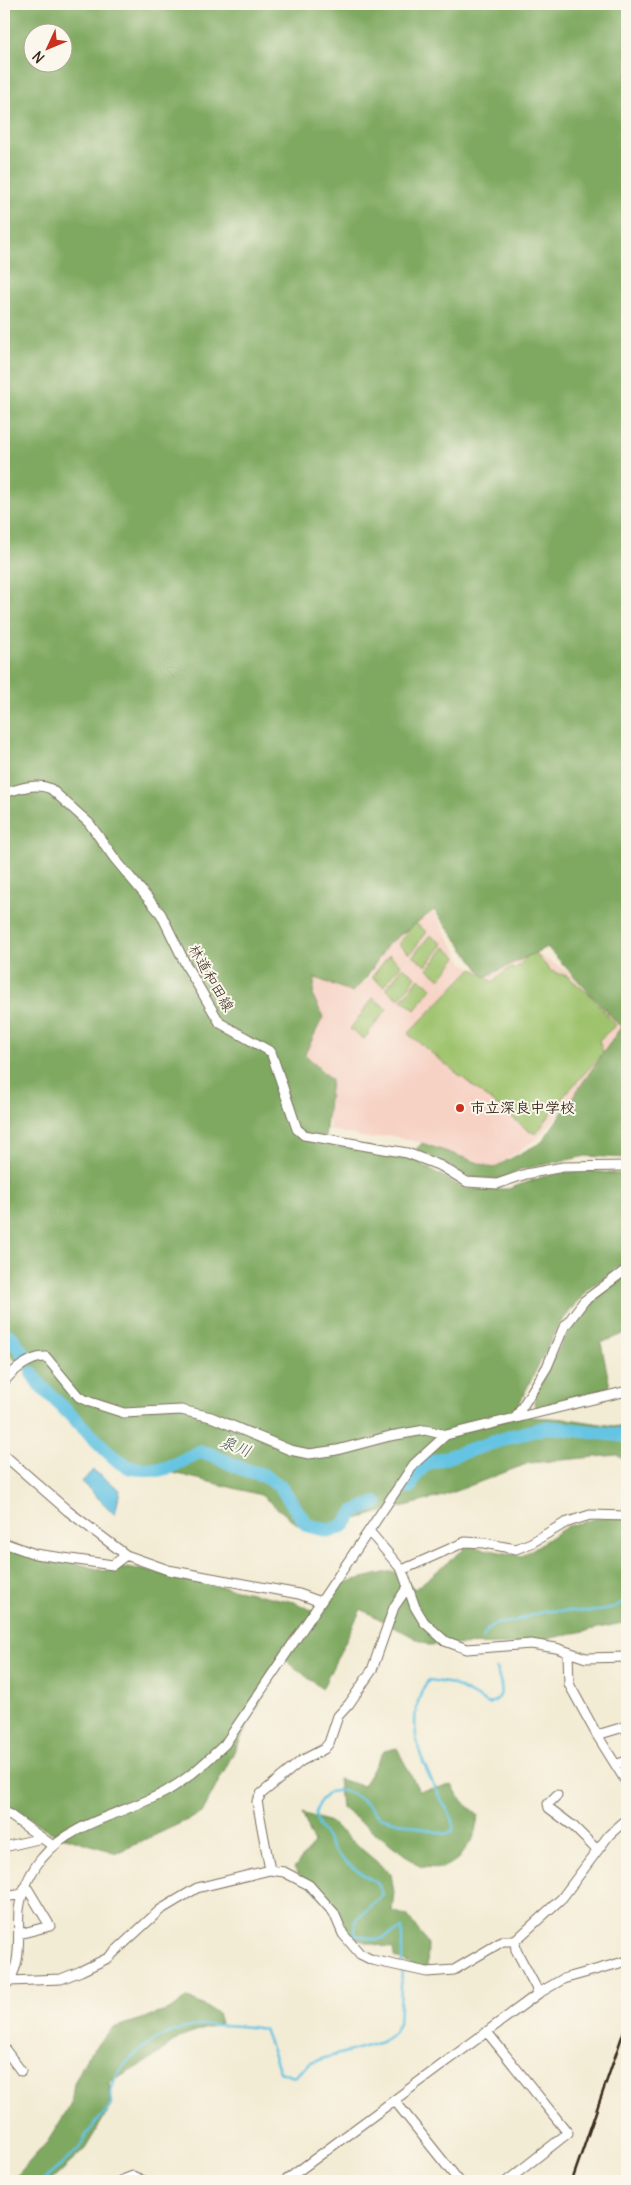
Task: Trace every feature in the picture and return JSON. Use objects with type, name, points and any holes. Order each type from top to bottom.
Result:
[{"type":"street","name":"林道和田線","points":[[4,793],[28,786],[44,786],[51,789],[89,823],[115,859],[161,914],[187,967],[220,1022],[271,1052],[297,1128],[304,1135],[407,1153],[440,1166],[467,1182],[497,1184],[526,1174],[562,1167],[627,1166]]},
{"type":"street","points":[[516,1417],[546,1367],[563,1329],[584,1301],[627,1269]]},
{"type":"street","points":[[4,1382],[9,1375],[39,1356],[46,1357],[79,1397],[90,1402],[124,1413],[180,1410],[203,1416],[290,1450],[309,1454],[337,1450],[367,1441],[425,1430],[446,1435]]},
{"type":"street","points":[[6,1984],[18,1959],[20,1910],[25,1890],[41,1858],[53,1846],[82,1829],[165,1792],[204,1765],[225,1744],[414,1464],[446,1435],[627,1390]]},
{"type":"street","points":[[4,1455],[68,1511],[126,1555],[168,1570],[300,1594],[321,1602]]},
{"type":"street","points":[[402,1570],[465,1542],[484,1543],[516,1549],[531,1543],[565,1522],[590,1515],[627,1516]]},
{"type":"street","points":[[369,1531],[402,1570],[407,1588],[424,1622],[445,1641],[467,1649],[531,1644],[556,1648],[568,1654],[598,1659],[627,1657]]},
{"type":"street","points":[[4,1543],[35,1554],[113,1565],[126,1555]]},
{"type":"street","points":[[270,1870],[257,1801],[260,1794],[301,1761],[324,1749],[329,1743],[338,1716],[349,1704],[372,1670],[394,1607],[407,1588]]},
{"type":"street","points":[[568,1654],[568,1684],[627,1783]]},
{"type":"street","points":[[597,1735],[627,1726]]},
{"type":"street","points":[[617,1764],[627,1761]]},
{"type":"street","points":[[557,1795],[548,1804],[549,1808],[573,1826],[597,1850]]},
{"type":"street","points":[[4,1810],[53,1846]]},
{"type":"street","points":[[6,1984],[60,1979],[81,1971],[108,1958],[160,1910],[197,1888],[270,1870],[284,1872],[309,1885],[334,1913],[343,1934],[360,1954],[372,1960],[427,1972],[454,1970],[503,1940],[515,1941],[562,1898],[597,1850],[619,1825],[627,1819]]},
{"type":"street","points":[[4,1847],[42,1838]]},
{"type":"street","points":[[4,1897],[25,1890]]},
{"type":"street","points":[[19,1934],[50,1926],[25,1890]]},
{"type":"street","points":[[515,1941],[516,1950],[539,1992]]},
{"type":"street","points":[[284,2181],[395,2101],[539,1992],[563,1979],[627,1961]]},
{"type":"street","points":[[487,2032],[568,2133],[506,2181]]},
{"type":"street","points":[[4,2048],[21,2071]]},
{"type":"street","points":[[395,2101],[459,2181]]},
{"type":"street","points":[[120,2181],[133,2176],[144,2181]]},
{"type":"shaded area","points":[[433,911],[463,962],[472,968],[492,971],[533,951],[568,972],[621,1027],[596,1072],[537,1139],[494,1167],[473,1163],[434,1146],[388,1135],[372,1139],[330,1130],[328,1112],[331,1080],[305,1054],[323,1017],[313,996],[316,978],[352,992],[368,980],[388,944]]},
{"type":"green space","points":[[4,4],[627,4],[627,1158],[586,1156],[518,1170],[501,1179],[472,1178],[416,1149],[422,1143],[493,1168],[542,1142],[621,1027],[547,947],[485,977],[434,910],[388,944],[365,980],[352,992],[315,978],[313,996],[323,1017],[305,1054],[331,1080],[325,1138],[404,1154],[465,1189],[508,1189],[545,1176],[583,1170],[627,1175],[627,1261],[587,1290],[558,1326],[518,1406],[531,1417],[568,1419],[627,1428],[627,1462],[617,1455],[529,1463],[443,1496],[307,1532],[261,1495],[126,1461],[4,1350]]},
{"type":"green space","points":[[415,923],[427,932],[410,954],[398,944]]},
{"type":"green space","points":[[430,935],[443,944],[426,966],[413,956]]},
{"type":"green space","points":[[445,947],[457,957],[440,979],[428,969]]},
{"type":"green space","points":[[533,951],[551,971],[567,976],[589,994],[616,1025],[599,1040],[603,1053],[564,1096],[536,1134],[529,1131],[408,1034],[472,968],[493,982],[509,968],[515,969]]},
{"type":"green space","points":[[389,955],[401,965],[384,986],[372,977]]},
{"type":"green space","points":[[403,967],[416,977],[399,999],[386,989]]},
{"type":"green space","points":[[419,978],[432,988],[415,1010],[402,1000]]},
{"type":"green space","points":[[373,998],[387,1009],[364,1039],[350,1029]]},
{"type":"green space","points":[[627,1274],[627,1332],[601,1343],[610,1387],[536,1408],[534,1403],[535,1394],[572,1324],[589,1301]]},
{"type":"green space","points":[[627,1518],[627,1622],[523,1644],[428,1645],[361,1609],[322,1689],[283,1658],[202,1813],[117,1853],[52,1833],[8,1805],[4,1805],[4,1542],[104,1571],[128,1567],[294,1602],[320,1614],[341,1583],[393,1571],[415,1589],[468,1546],[522,1556],[568,1526],[595,1519]]},
{"type":"green space","points":[[397,1748],[419,1791],[452,1785],[462,1801],[479,1815],[473,1839],[457,1860],[442,1868],[421,1867],[341,1807],[338,1779],[363,1786],[384,1751]]},
{"type":"green space","points":[[302,1813],[330,1822],[391,1874],[394,1892],[392,1911],[408,1916],[428,1944],[427,1972],[394,1957],[393,1949],[348,1937],[334,1913],[294,1868],[314,1843]]},
{"type":"green space","points":[[189,1998],[218,2013],[221,2023],[179,2038],[151,2059],[109,2083],[111,2106],[85,2149],[51,2181],[4,2181],[4,2177],[13,2180],[48,2141],[71,2104],[74,2084],[87,2057],[113,2028],[169,2010]]},
{"type":"water","points":[[93,1470],[120,1490],[115,1515],[82,1482]]},
{"type":"waterway","name":"泉川","points":[[4,1333],[12,1338],[25,1357]]},
{"type":"waterway","name":"泉川","points":[[32,1373],[40,1385],[107,1451],[118,1461],[131,1468],[158,1470],[170,1467],[199,1452],[210,1454],[240,1468],[263,1475],[280,1486],[307,1525],[330,1531],[344,1525],[355,1511],[376,1503]]},
{"type":"waterway","name":"泉川","points":[[410,1487],[416,1474],[426,1464],[513,1436],[548,1427],[627,1436]]},
{"type":"waterway","points":[[483,1638],[492,1625],[548,1611],[600,1611],[610,1609],[627,1599]]},
{"type":"waterway","points":[[402,1963],[402,1929],[378,1940],[355,1935],[355,1921],[383,1894],[377,1883],[355,1869],[333,1849],[318,1824],[315,1814],[321,1800],[330,1792],[344,1790],[361,1799],[379,1817],[444,1834],[453,1831],[453,1820],[429,1776],[418,1745],[415,1728],[420,1696],[429,1680],[453,1684],[489,1704],[499,1698],[502,1690],[496,1669]]},
{"type":"waterway","points":[[43,2181],[78,2150],[87,2134],[112,2104],[112,2085],[123,2067],[138,2052],[156,2039],[175,2031],[196,2026],[231,2026],[264,2029],[280,2072],[294,2077],[311,2062],[382,2042],[393,2033],[399,2024],[402,1969]]},
{"type":"railway","points":[[572,2181],[627,2022]]},
{"type":"place","name":"市立深良中学校","points":[[460,1108]]}]
